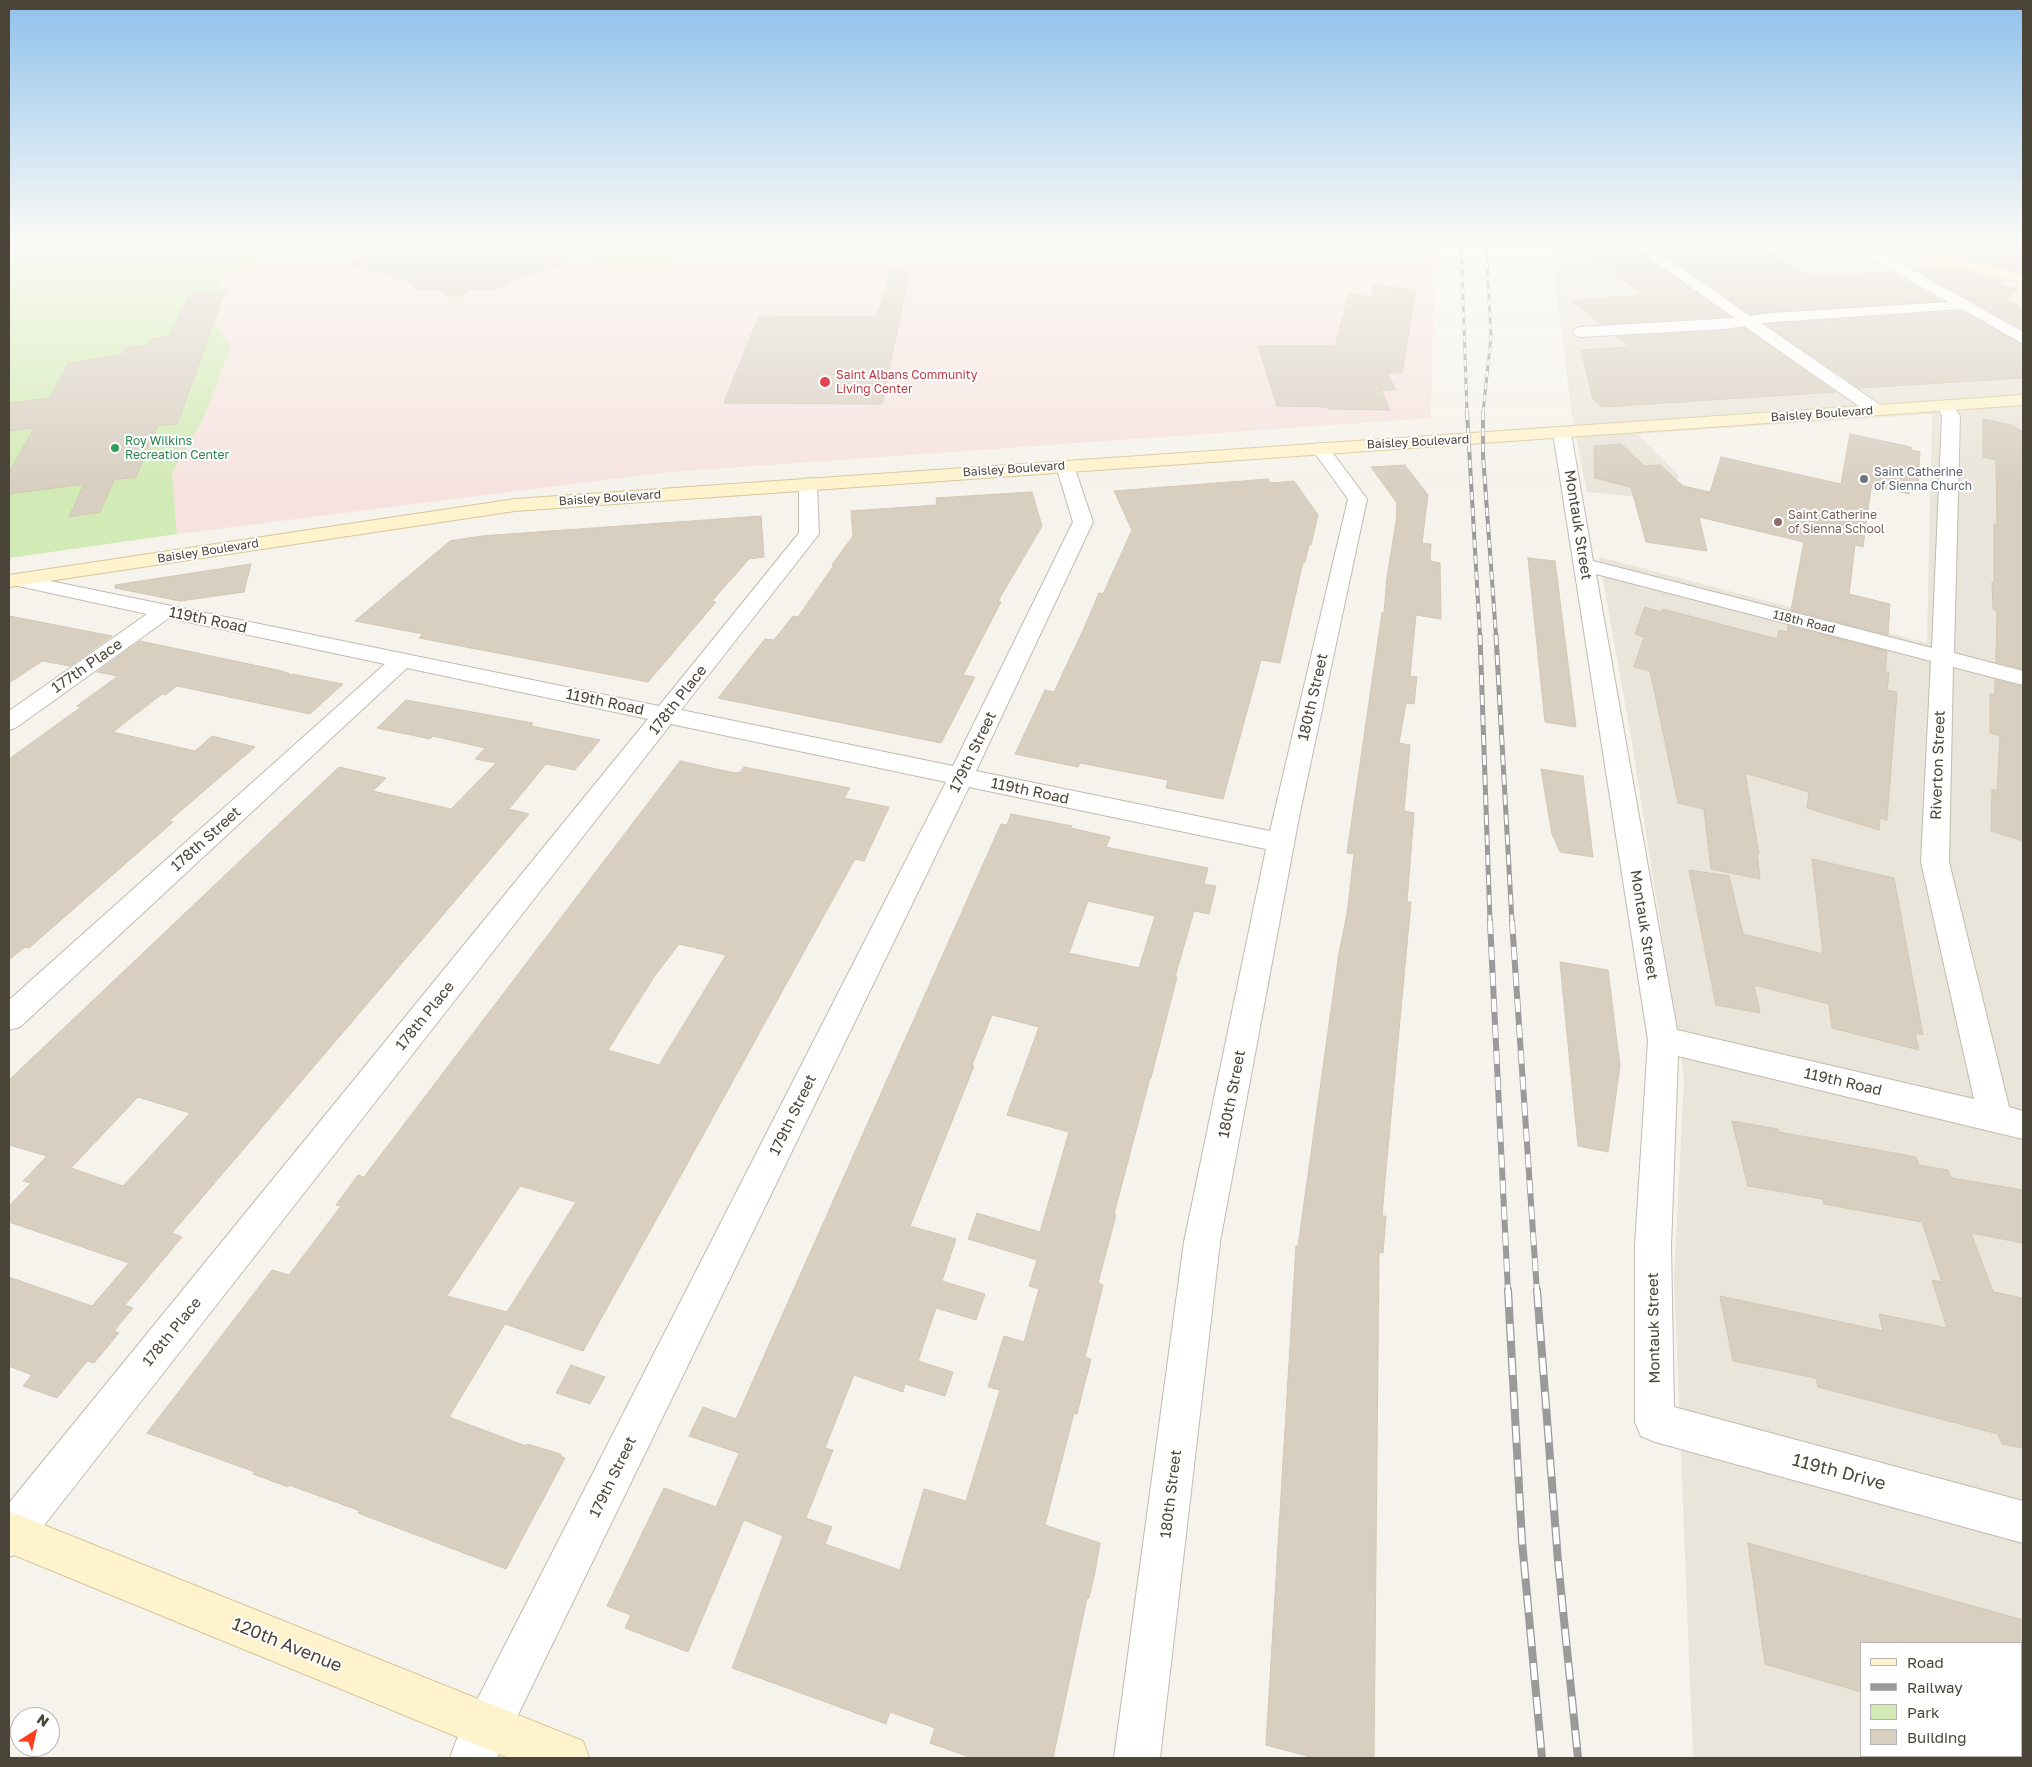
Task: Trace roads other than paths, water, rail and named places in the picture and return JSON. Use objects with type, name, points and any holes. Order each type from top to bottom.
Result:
[{"type":"street","points":[[1580,332],[1733,322]]},
{"type":"street","points":[[1751,322],[1876,410]]},
{"type":"street","points":[[1995,322],[2023,338]]},
{"type":"street","name":"Baisley Boulevard","points":[[12,580],[515,505],[2023,400]]},
{"type":"street","name":"Riverton Street","points":[[1944,406],[1951,416],[1934,862],[2009,1121]]},
{"type":"street","name":"Montauk Street","points":[[1562,433],[1663,1040],[1653,1246],[1655,1422]]},
{"type":"street","name":"180th Street","points":[[1137,1758],[1202,1242],[1282,843],[1358,499],[1320,448]]},
{"type":"street","name":"179th Street","points":[[481,1743],[961,776],[1083,522],[1065,466]]},
{"type":"street","name":"178th Place","points":[[10,1533],[809,534],[808,484]]},
{"type":"street","name":"118th Road","points":[[1585,565],[2023,678]]},
{"type":"street","name":"119th Road","points":[[12,580],[1282,843]]},
{"type":"street","name":"177th Place","points":[[9,722],[165,611]]},
{"type":"street","name":"178th Street","points":[[9,1018],[403,660]]},
{"type":"street","name":"119th Road","points":[[1663,1040],[2009,1121]]},
{"type":"street","name":"119th Drive","points":[[1655,1422],[2023,1522]]},
{"type":"street","name":"120th Avenue","points":[[10,1533],[481,1743],[566,1758]]},
{"type":"railway","points":[[1464,322],[1467,413]]},
{"type":"railway","points":[[1483,413],[1491,336],[1490,322]]},
{"type":"railway","points":[[1467,412],[1480,636]]},
{"type":"railway","points":[[1483,413],[1483,455],[1496,636]]},
{"type":"railway","points":[[1480,635],[1490,922]]},
{"type":"railway","points":[[1496,635],[1512,922]]},
{"type":"railway","points":[[1490,921],[1508,1292]]},
{"type":"railway","points":[[1512,921],[1537,1292]]},
{"type":"railway","points":[[1508,1290],[1522,1541],[1542,1758]]},
{"type":"railway","points":[[1537,1290],[1558,1561],[1578,1758]]},
{"type":"place","name":"Saint Albans Community Living Center","points":[[825,382]]},
{"type":"place","name":"Roy Wilkins Recreation Center","points":[[115,448]]},
{"type":"place","name":"Saint Catherine of Sienna Church","points":[[1864,479]]},
{"type":"place","name":"Saint Catherine of Sienna School","points":[[1778,522]]}]
